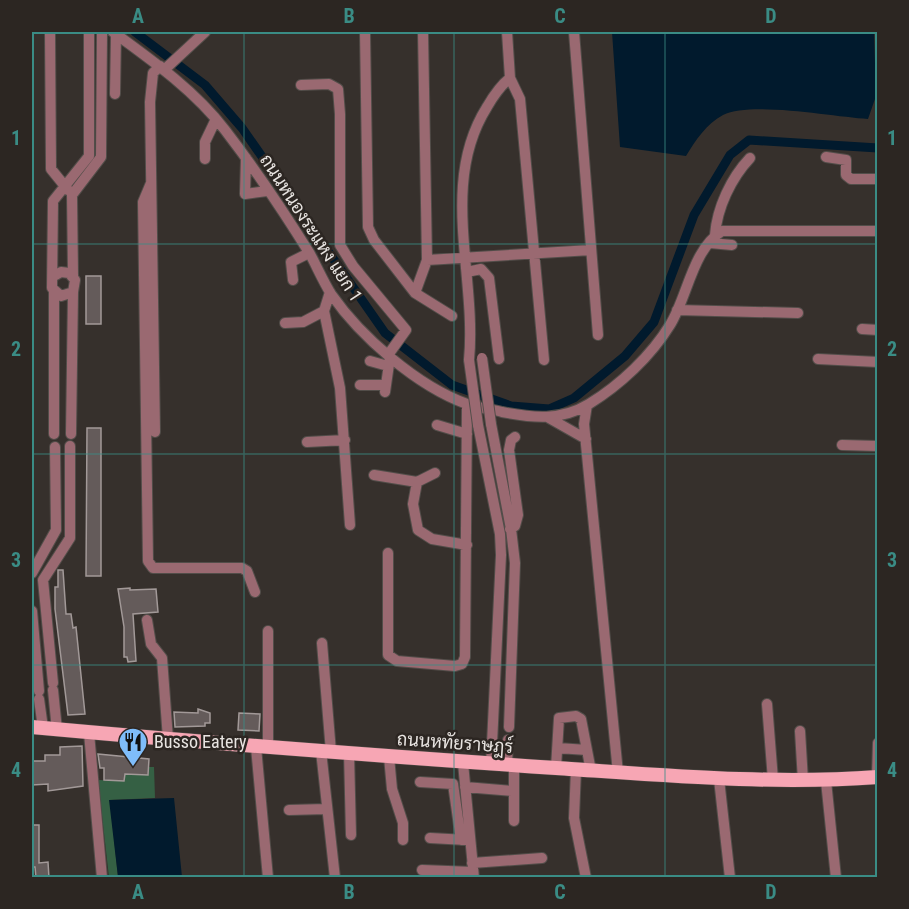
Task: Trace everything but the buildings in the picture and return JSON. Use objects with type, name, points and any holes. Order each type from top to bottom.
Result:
[{"type":"main road","name":"ถนนหทัยราษฎร์","points":[[44,728],[463,763],[719,779],[826,781],[877,777]]},
{"type":"street","points":[[50,32],[51,169],[68,191]]},
{"type":"street","points":[[44,728],[53,687],[43,580],[70,538],[73,292],[75,284],[68,191],[88,156],[89,32]]},
{"type":"street","points":[[32,573],[56,530],[55,447],[52,442],[54,434],[54,292],[51,284],[54,276],[54,201],[68,191],[101,157],[102,32]]},
{"type":"street","points":[[115,32],[115,94]]},
{"type":"street","name":"ถนนหนองระแหง แยก 1","points":[[115,32],[162,68],[216,119],[246,158],[309,253],[330,292],[388,359],[433,387],[467,404],[521,416],[549,418],[587,405],[619,382],[648,353],[671,324],[698,261],[713,239],[719,211],[740,168],[750,158]]},
{"type":"street","points":[[155,432],[150,102],[153,74],[173,61],[206,32]]},
{"type":"street","points":[[365,32],[368,227],[374,240],[415,293],[452,316]]},
{"type":"street","points":[[415,293],[425,271],[427,260],[423,32]]},
{"type":"street","points":[[507,32],[510,78],[520,99],[544,360]]},
{"type":"street","points":[[574,32],[598,335]]},
{"type":"street","points":[[491,765],[500,534],[478,425],[469,360],[472,335],[464,257],[463,177],[469,141],[500,86],[510,78]]},
{"type":"street","points":[[301,85],[329,84],[338,89],[340,245],[374,294],[405,329],[405,336],[388,359],[385,388],[360,385]]},
{"type":"street","points":[[206,159],[205,142],[216,119]]},
{"type":"street","points":[[826,157],[846,160],[846,175],[851,179],[878,179]]},
{"type":"street","points":[[246,158],[245,194],[267,190]]},
{"type":"street","points":[[151,183],[143,202],[148,561],[153,568],[166,569],[242,568],[247,571],[255,592]]},
{"type":"street","points":[[713,239],[727,230],[878,231]]},
{"type":"street","points":[[713,239],[732,245]]},
{"type":"street","points":[[427,260],[591,250]]},
{"type":"street","points":[[293,280],[291,262],[309,253]]},
{"type":"street","points":[[467,272],[481,269],[489,278],[499,359]]},
{"type":"street","points":[[54,276],[61,272],[73,276]]},
{"type":"street","points":[[54,292],[62,296],[73,292]]},
{"type":"street","points":[[330,292],[324,310],[340,388],[350,525]]},
{"type":"street","points":[[285,322],[303,322],[324,310]]},
{"type":"street","points":[[677,310],[798,313]]},
{"type":"street","points":[[862,328],[878,330]]},
{"type":"street","points":[[472,335],[482,358],[491,424],[512,528],[515,563],[509,727]]},
{"type":"street","points":[[818,358],[878,362]]},
{"type":"street","points":[[370,361],[388,359]]},
{"type":"street","points":[[388,553],[387,655],[397,661],[455,666],[462,664],[465,657],[467,404]]},
{"type":"street","points":[[587,405],[584,424],[618,773]]},
{"type":"street","points":[[549,418],[586,439]]},
{"type":"street","points":[[437,424],[467,434]]},
{"type":"street","points":[[54,434],[63,430],[71,434]]},
{"type":"street","points":[[500,534],[515,526],[518,515],[510,450],[511,440],[515,437]]},
{"type":"street","points":[[307,442],[345,440]]},
{"type":"street","points":[[842,445],[878,446]]},
{"type":"street","points":[[55,447],[63,450],[70,446]]},
{"type":"street","points":[[374,475],[417,482],[435,473]]},
{"type":"street","points":[[417,482],[413,504],[418,531],[432,539],[467,545]]},
{"type":"street","points":[[43,555],[55,561]]},
{"type":"street","points":[[32,611],[44,728]]},
{"type":"street","points":[[147,620],[151,644],[162,658],[168,739]]},
{"type":"street","points":[[267,878],[262,747],[268,631]]},
{"type":"street","points":[[322,643],[326,809],[335,878]]},
{"type":"street","points":[[36,664],[51,664]]},
{"type":"street","points":[[767,704],[773,780]]},
{"type":"street","points":[[493,715],[509,714]]},
{"type":"street","points":[[556,768],[559,718],[576,716],[581,719],[591,771]]},
{"type":"street","points":[[800,731],[803,781]]},
{"type":"street","points":[[89,733],[102,878]]},
{"type":"street","points":[[508,740],[514,821]]},
{"type":"street","points":[[877,777],[878,743]]},
{"type":"street","points":[[558,748],[587,750]]},
{"type":"street","points":[[349,753],[351,835]]},
{"type":"street","points":[[389,756],[392,789],[403,823],[404,840]]},
{"type":"street","points":[[463,763],[465,840]]},
{"type":"street","points":[[576,769],[574,818],[586,878]]},
{"type":"street","points":[[719,779],[730,878]]},
{"type":"street","points":[[826,781],[836,878]]},
{"type":"street","points":[[420,782],[453,784],[473,871]]},
{"type":"street","points":[[465,787],[512,791]]},
{"type":"street","points":[[288,810],[326,809]]},
{"type":"street","points":[[821,823],[830,813]]},
{"type":"street","points":[[430,838],[465,840]]},
{"type":"street","points":[[422,870],[473,871],[542,858]]},
{"type":"green space","points":[[149,767],[154,767],[155,798],[110,800],[118,877],[109,877],[98,780],[124,781],[125,774],[148,775]]},
{"type":"water","points":[[612,32],[874,32],[876,96],[868,119],[753,109],[723,115],[706,128],[686,156],[620,147]]},
{"type":"water","points":[[174,798],[182,877],[118,877],[109,800]]},
{"type":"waterway","points":[[135,32],[205,85],[242,128],[385,333],[452,385],[511,406],[549,409],[574,398],[625,356],[654,322],[694,215],[730,155],[749,140],[878,148]]},
{"type":"place","name":"Busso Eatery","points":[[133,768]]}]
